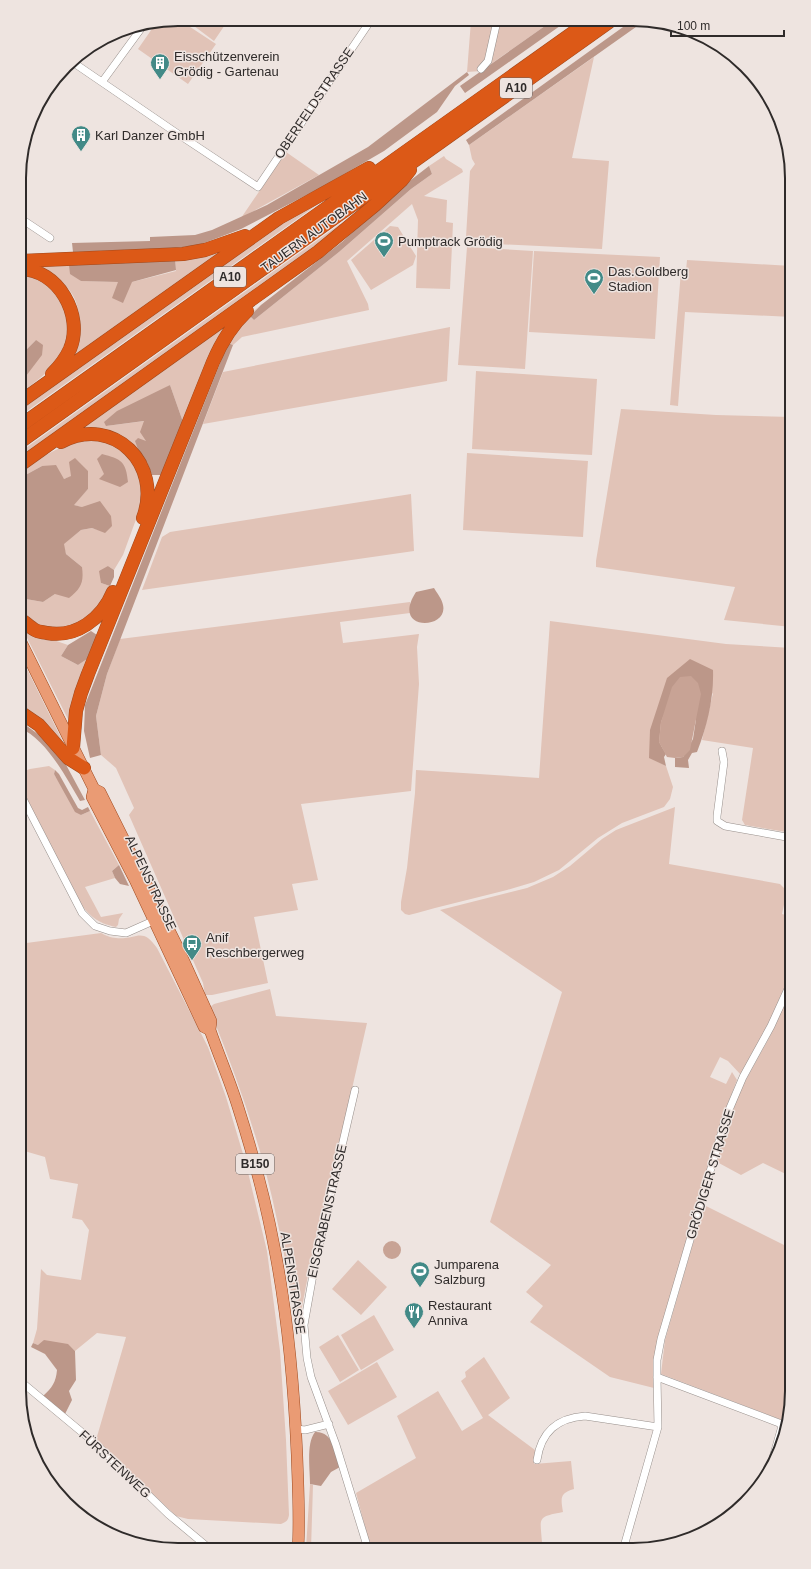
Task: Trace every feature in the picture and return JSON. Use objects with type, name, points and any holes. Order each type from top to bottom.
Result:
[{"type":"highway","name":"TAUERN AUTOBAHN","points":[[26,422],[582,26]]},
{"type":"highway","name":"TAUERN AUTOBAHN","points":[[26,438],[603,26]]},
{"type":"highway","points":[[26,398],[279,218],[361,173],[384,159],[410,139],[439,127]]},
{"type":"highway","points":[[26,461],[318,252],[348,228],[402,180],[423,154]]},
{"type":"highway","points":[[26,261],[183,254],[205,250],[262,230]]},
{"type":"highway","points":[[26,270],[50,279],[58,287],[65,296],[71,308],[73,321],[73,335],[70,348],[55,370],[26,398]]},
{"type":"highway","points":[[73,748],[76,711],[81,693],[213,362],[220,345],[236,322],[253,305],[259,294]]},
{"type":"highway","points":[[26,623],[35,630],[57,634],[67,634],[78,630],[96,618],[109,602],[144,516],[148,498],[145,475],[138,459],[125,445],[105,436],[95,434],[75,436],[31,457]]},
{"type":"highway","points":[[26,716],[39,726],[68,758],[84,768]]},
{"type":"main road","name":"ALPENSTRASSE","points":[[26,652],[94,789],[100,792],[177,946],[211,1021],[210,1030],[238,1106],[258,1178],[275,1250],[292,1371],[296,1428],[298,1543]]},
{"type":"main road","name":"ALPENSTRASSE","points":[[94,789],[92,797],[119,848],[204,1027],[210,1030]]},
{"type":"street","name":"OBERFELDSTRASSE","points":[[102,82],[258,187],[367,26]]},
{"type":"street","points":[[481,69],[488,61],[495,26]]},
{"type":"street","points":[[77,65],[102,82],[139,31]]},
{"type":"street","points":[[26,222],[50,238]]},
{"type":"street","points":[[722,751],[724,762],[717,821],[725,826],[785,837]]},
{"type":"street","points":[[26,805],[82,913],[95,926],[110,931],[126,933],[153,921]]},
{"type":"street","name":"GRÖDIGER STRASSE","points":[[625,1543],[658,1427],[657,1377],[661,1340],[726,1117],[743,1077],[771,1026],[785,995]]},
{"type":"street","name":"EISGRABENSTRASSE","points":[[355,1090],[316,1258],[304,1324],[307,1358],[311,1377],[329,1424],[366,1543]]},
{"type":"street","points":[[657,1377],[781,1425]]},
{"type":"street","name":"FÜRSTENWEG","points":[[26,1386],[96,1444],[168,1514],[203,1543]]},
{"type":"street","points":[[537,1460],[539,1449],[547,1433],[559,1423],[573,1417],[585,1416],[658,1427]]},
{"type":"street","points":[[296,1428],[305,1430],[329,1424]]},
{"type":"shaded area","points":[[168,26],[189,26],[216,44],[188,84],[138,49],[152,28]]},
{"type":"shaded area","points":[[194,26],[224,26],[214,41]]},
{"type":"shaded area","points":[[471,26],[545,26],[481,71],[467,72]]},
{"type":"shaded area","points":[[545,26],[560,26],[465,93],[460,86]]},
{"type":"shaded area","points":[[624,26],[637,26],[469,145],[466,140]]},
{"type":"shaded area","points":[[594,57],[572,158],[609,161],[602,249],[468,242],[466,237],[470,171],[475,164],[472,159],[469,145]]},
{"type":"shaded area","points":[[467,72],[469,75],[455,86],[437,112],[384,151],[322,187],[241,229],[199,245],[175,248],[73,252],[72,243],[150,241],[150,237],[195,235],[212,230],[267,205],[368,147]]},
{"type":"shaded area","points":[[286,152],[319,175],[241,218]]},
{"type":"shaded area","points":[[444,156],[446,159],[462,169],[463,172],[424,196],[447,200],[446,222],[453,223],[450,289],[416,288],[418,220],[412,204],[347,261],[368,304],[369,310],[242,337],[233,345],[228,343],[247,316],[261,305],[250,315],[254,320],[339,252],[411,189],[432,174],[429,166]]},
{"type":"shaded area","points":[[429,166],[432,174],[411,189],[339,252],[254,320],[250,316],[261,305],[342,242],[398,190]]},
{"type":"shaded area","points":[[324,200],[26,412],[26,402],[253,240]]},
{"type":"shaded area","points":[[340,224],[343,229],[26,457],[26,448]]},
{"type":"shaded area","name":"Pumptrack Grödig","points":[[390,226],[398,227],[416,256],[413,265],[371,290],[351,260]]},
{"type":"shaded area","points":[[236,242],[72,360],[78,336],[79,324],[76,302],[71,292],[52,276],[26,266],[69,265],[81,281],[132,282],[176,271],[175,259]]},
{"type":"shaded area","points":[[467,247],[533,251],[525,369],[458,365]]},
{"type":"shaded area","name":"Das.Goldberg Stadion","points":[[534,251],[660,257],[655,339],[529,332]]},
{"type":"shaded area","points":[[175,259],[176,270],[132,282],[123,303],[112,298],[118,282],[81,281],[70,274],[69,265]]},
{"type":"shaded area","points":[[687,260],[785,266],[785,317],[685,312],[678,406],[670,405],[681,271],[686,271]]},
{"type":"shaded area","points":[[26,275],[48,284],[55,291],[61,300],[69,321],[69,334],[67,343],[54,365],[26,389],[26,376],[36,340],[26,350]]},
{"type":"shaded area","points":[[222,327],[224,329],[183,422],[170,385],[106,426],[145,421],[146,442],[139,452],[83,431],[81,427]]},
{"type":"shaded area","points":[[450,327],[447,381],[203,424],[223,372]]},
{"type":"shaded area","points":[[36,340],[43,345],[42,355],[26,376],[26,350]]},
{"type":"shaded area","points":[[228,343],[233,345],[107,674],[96,716],[101,755],[90,758],[84,731],[85,705]]},
{"type":"shaded area","points":[[476,371],[597,379],[592,455],[472,449]]},
{"type":"shaded area","points":[[170,385],[183,422],[162,475],[152,475],[147,462],[139,452],[135,441],[138,438],[146,441],[140,432],[144,421],[106,426],[104,422],[117,411]]},
{"type":"shaded area","points":[[621,409],[716,415],[785,417],[785,626],[724,620],[735,587],[596,567]]},
{"type":"shaded area","points":[[93,440],[109,442],[124,451],[140,476],[142,503],[123,555],[114,570],[108,566],[101,583],[110,586],[102,603],[92,614],[68,629],[40,626],[26,616],[26,599],[43,602],[55,594],[82,567],[66,554],[63,544],[81,530],[92,528],[105,532],[82,507],[73,505],[88,489],[88,471],[64,479],[42,466],[26,475],[26,469],[44,456],[67,444]]},
{"type":"shaded area","points":[[467,453],[588,461],[583,537],[463,530]]},
{"type":"shaded area","points":[[102,454],[118,460],[124,465],[128,482],[120,487],[99,479],[104,474],[97,459]]},
{"type":"shaded area","points":[[75,458],[88,471],[88,489],[74,505],[82,507],[100,501],[111,516],[112,526],[105,533],[92,528],[81,530],[64,544],[66,554],[82,567],[81,585],[69,598],[55,594],[43,602],[26,599],[26,475],[42,466],[56,465],[64,479],[71,476],[69,462]]},
{"type":"shaded area","points":[[411,494],[414,551],[142,590],[162,537],[170,532]]},
{"type":"shaded area","points":[[108,566],[114,570],[114,577],[110,586],[101,583],[99,571]]},
{"type":"shaded area","points":[[434,588],[441,598],[443,605],[442,613],[438,619],[430,622],[422,623],[415,620],[410,614],[410,605],[416,592]]},
{"type":"shaded area","points":[[410,602],[410,613],[340,622],[343,643],[419,634],[417,647],[419,684],[411,791],[301,804],[318,880],[292,884],[298,910],[254,917],[268,983],[212,995],[205,995],[203,983],[129,815],[134,808],[116,768],[101,755],[96,716],[107,674],[120,639]]},
{"type":"shaded area","points":[[550,621],[726,644],[785,648],[785,832],[745,825],[742,820],[753,748],[702,740],[713,693],[649,757],[666,766],[673,787],[670,799],[664,807],[622,823],[598,838],[559,870],[534,882],[409,915],[405,914],[401,910],[407,868],[416,770],[539,778]]},
{"type":"shaded area","points":[[26,628],[39,635],[68,645],[61,656],[78,665],[87,659],[71,725],[26,636]]},
{"type":"shaded area","points":[[91,631],[97,635],[87,659],[78,665],[61,656],[68,645]]},
{"type":"shaded area","points":[[690,659],[713,670],[709,712],[704,733],[697,752],[692,753],[688,760],[689,768],[675,767],[675,758],[683,757],[693,739],[696,719],[667,707],[661,722],[659,742],[666,754],[664,757],[666,766],[649,758],[650,730],[667,678]]},
{"type":"shaded area","points":[[26,667],[66,748],[26,713]]},
{"type":"shaded area","points":[[691,676],[698,683],[701,694],[690,750],[683,757],[667,757],[659,742],[661,722],[672,687],[680,677]]},
{"type":"shaded area","points":[[26,725],[46,740],[64,761],[85,800],[80,801],[47,750],[26,731]]},
{"type":"shaded area","points":[[49,766],[55,770],[54,774],[81,815],[90,811],[119,865],[112,871],[115,878],[85,887],[101,917],[123,913],[116,927],[94,918],[79,902],[26,799],[26,770]]},
{"type":"shaded area","points":[[55,770],[59,774],[78,808],[82,810],[88,807],[90,811],[81,815],[75,812],[54,774]]},
{"type":"shaded area","points":[[675,807],[669,864],[780,884],[785,889],[785,900],[782,914],[785,915],[785,988],[766,1030],[741,1075],[728,1061],[720,1057],[710,1077],[726,1084],[732,1072],[737,1080],[721,1122],[654,1371],[654,1388],[610,1377],[530,1322],[543,1306],[526,1292],[551,1265],[490,1222],[562,992],[440,910],[527,888],[553,877],[570,866],[602,839],[616,830]]},
{"type":"shaded area","points":[[119,865],[129,886],[120,884],[115,878],[112,871]]},
{"type":"shaded area","points":[[101,933],[116,938],[139,936],[147,937],[157,948],[208,1047],[226,1097],[246,1164],[267,1251],[280,1351],[286,1440],[289,1515],[288,1519],[284,1523],[188,1519],[176,1516],[96,1440],[126,1337],[97,1333],[75,1351],[67,1344],[38,1345],[33,1343],[37,1329],[41,1269],[47,1275],[81,1280],[89,1230],[82,1220],[72,1218],[78,1184],[50,1179],[45,1157],[26,1151],[26,943]]},
{"type":"shaded area","points":[[270,989],[276,1016],[367,1023],[341,1137],[313,1249],[301,1312],[295,1313],[280,1232],[264,1166],[239,1086],[209,1008],[214,1004]]},
{"type":"shaded area","points":[[785,1003],[785,1174],[763,1163],[741,1175],[717,1162],[728,1120],[743,1085],[769,1038]]},
{"type":"shaded area","points":[[704,1205],[785,1246],[785,1401],[782,1420],[661,1374],[665,1340]]},
{"type":"shaded area","points":[[388,1241],[396,1241],[401,1246],[399,1257],[396,1259],[388,1259],[383,1254],[383,1246]]},
{"type":"shaded area","points":[[358,1260],[387,1287],[361,1315],[332,1289]]},
{"type":"shaded area","points":[[374,1315],[394,1350],[361,1370],[341,1335]]},
{"type":"shaded area","points":[[338,1335],[359,1370],[340,1382],[319,1347]]},
{"type":"shaded area","points":[[44,1340],[68,1344],[75,1351],[76,1380],[69,1391],[72,1400],[65,1414],[43,1396],[53,1384],[56,1378],[57,1370],[45,1354],[31,1347],[33,1343],[38,1345]]},
{"type":"shaded area","points":[[484,1357],[510,1398],[488,1415],[535,1450],[534,1464],[571,1461],[574,1489],[566,1492],[562,1497],[563,1512],[544,1517],[541,1523],[541,1543],[369,1543],[356,1493],[416,1458],[397,1416],[438,1391],[462,1431],[483,1418],[461,1381],[466,1377],[465,1372]]},
{"type":"shaded area","points":[[377,1362],[397,1397],[348,1425],[328,1391]]},
{"type":"shaded area","points":[[315,1432],[326,1435],[330,1439],[340,1467],[331,1472],[321,1486],[310,1484],[309,1450],[312,1437]]},
{"type":"shaded area","points":[[310,1484],[313,1485],[311,1543],[306,1543]]},
{"type":"place","name":"Eisschützenverein Grödig - Gartenau","points":[[160,80]]},
{"type":"place","name":"Karl Danzer GmbH","points":[[81,152]]},
{"type":"place","name":"Pumptrack Grödig","points":[[384,258]]},
{"type":"place","name":"Das.Goldberg Stadion","points":[[594,295]]},
{"type":"place","name":"Anif Reschbergerweg","points":[[192,961]]},
{"type":"place","name":"Jumparena Salzburg","points":[[420,1288]]},
{"type":"place","name":"Restaurant Anniva","points":[[414,1329]]}]
